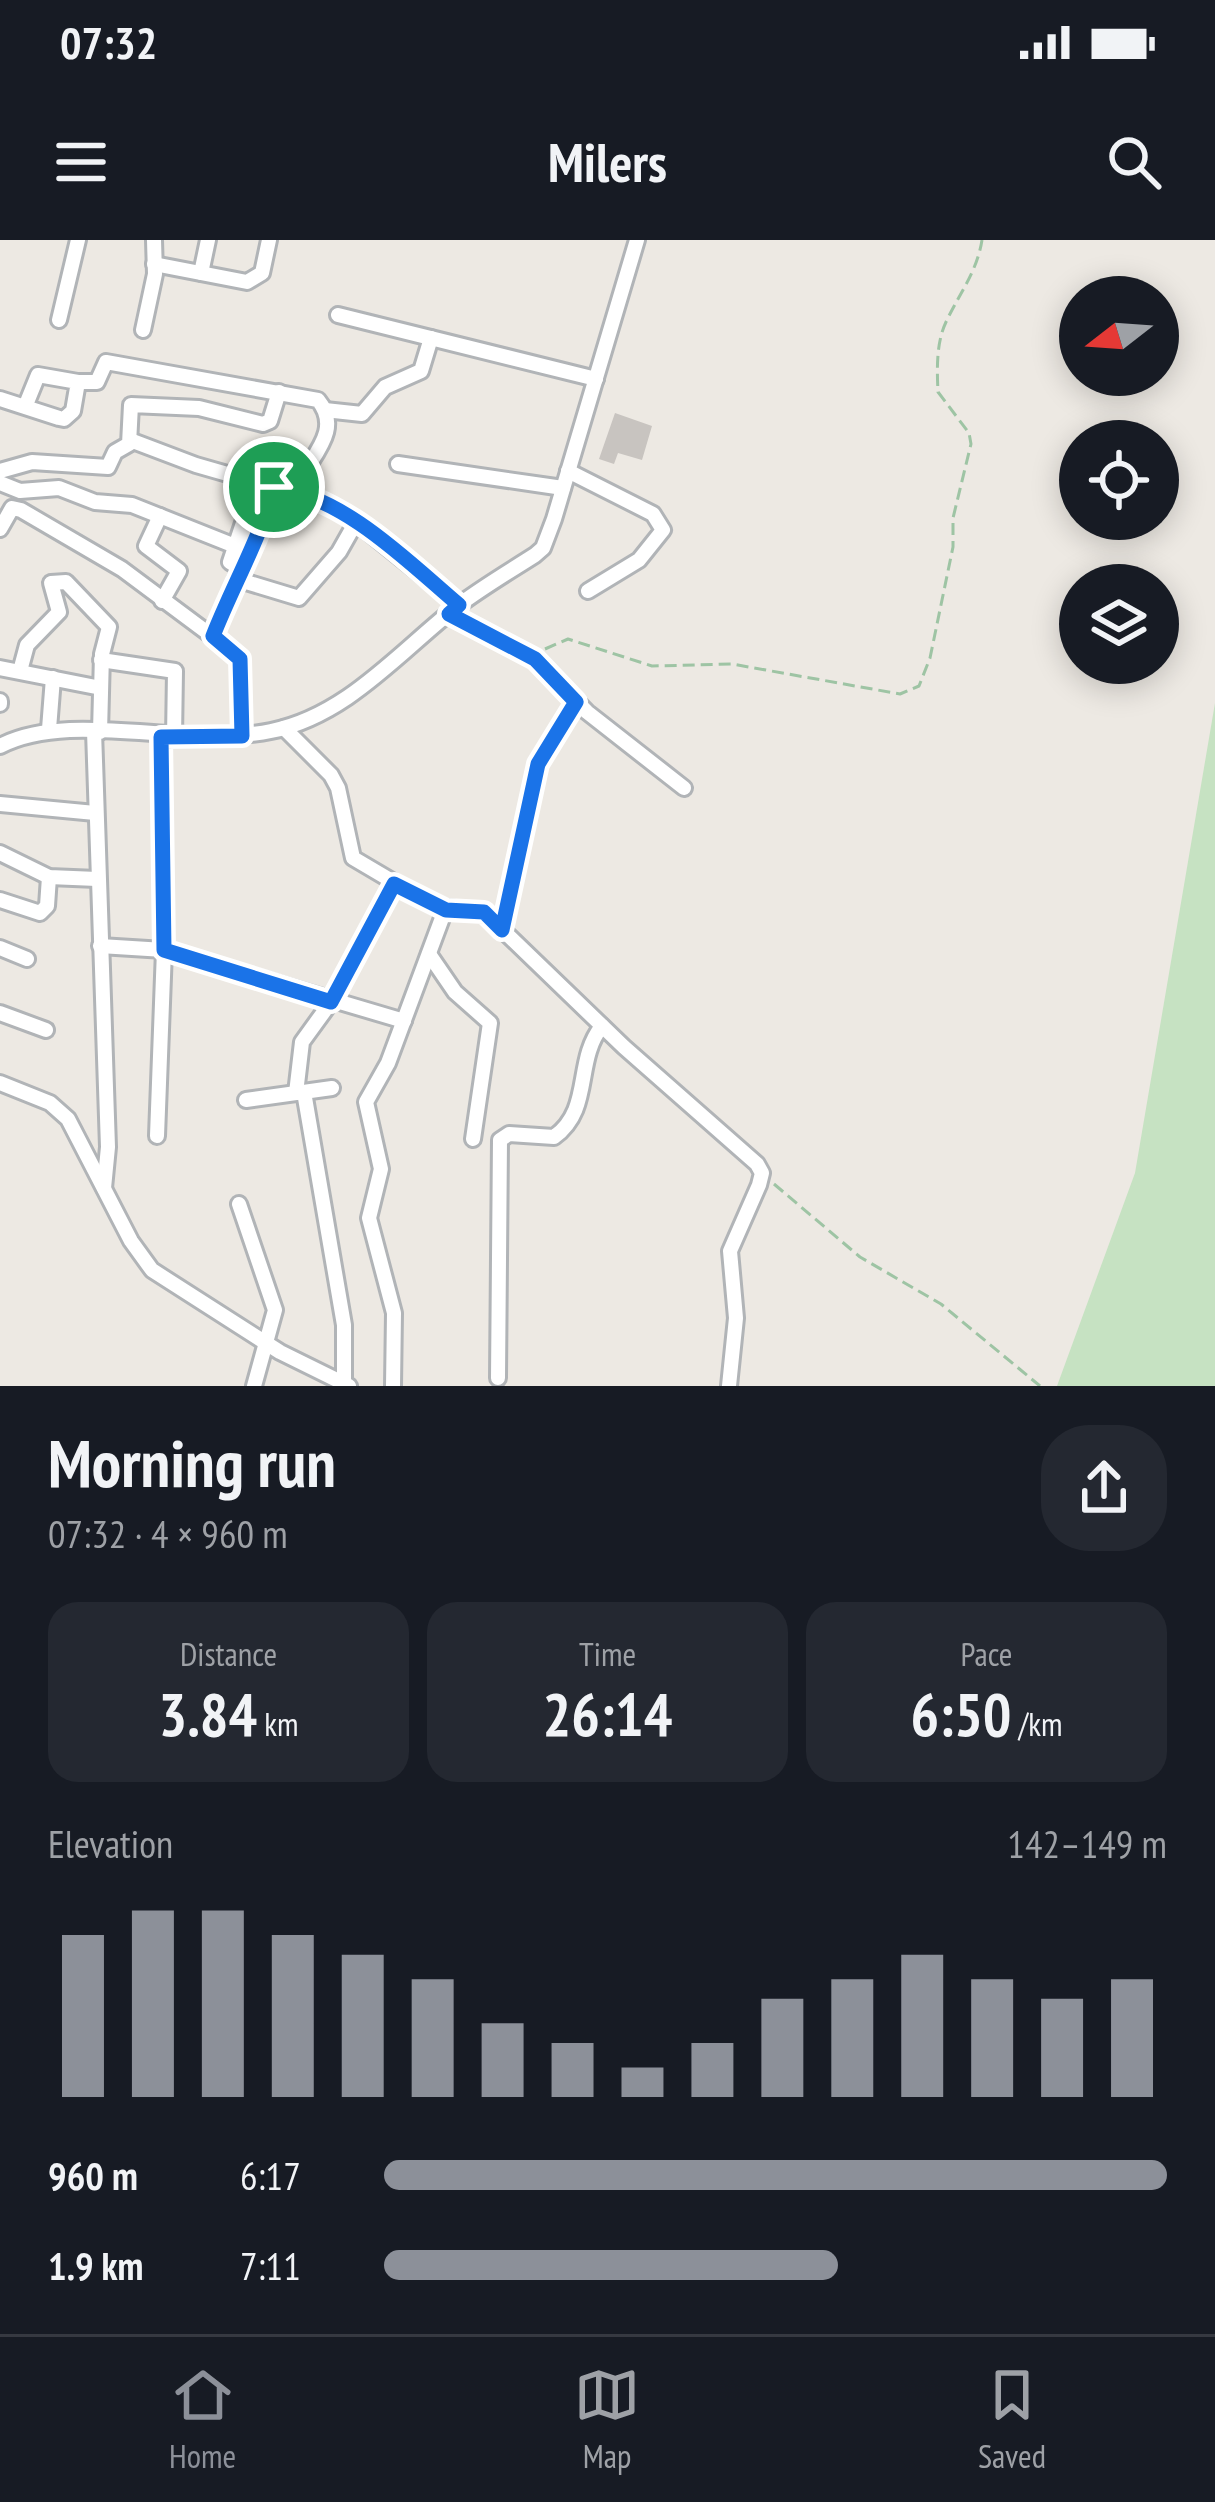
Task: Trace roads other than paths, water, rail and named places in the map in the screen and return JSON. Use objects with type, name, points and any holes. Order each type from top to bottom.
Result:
[{"type":"street","points":[[59,320],[78,240]]},
{"type":"street","points":[[142,330],[154,240]]},
{"type":"street","points":[[201,273],[208,240]]},
{"type":"street","points":[[154,264],[256,280],[269,240]]},
{"type":"street","points":[[0,746],[49,729],[168,738],[242,736],[284,728],[346,699],[454,609],[543,548],[637,240]]},
{"type":"street","points":[[338,315],[596,379]]},
{"type":"street","points":[[325,410],[362,414],[385,387],[421,371],[431,338]]},
{"type":"street","points":[[26,407],[38,375],[97,382],[106,362],[318,400],[325,410],[323,447],[305,465],[296,490]]},
{"type":"street","points":[[0,399],[69,417],[78,382]]},
{"type":"street","points":[[0,471],[32,462],[108,467],[115,452],[126,448],[130,440],[131,405],[199,409],[263,424],[269,421],[279,392]]},
{"type":"street","points":[[130,440],[196,466],[296,490],[356,522],[454,609],[535,659],[576,702],[684,788]]},
{"type":"street","points":[[398,464],[563,488]]},
{"type":"street","points":[[568,471],[653,514],[662,530],[639,560],[607,575],[588,591]]},
{"type":"street","points":[[0,483],[20,490],[65,489],[95,502],[132,505],[235,546]]},
{"type":"street","points":[[213,636],[266,517],[274,487]]},
{"type":"street","points":[[0,529],[20,490]]},
{"type":"street","points":[[12,508],[122,569],[240,659],[242,736]]},
{"type":"street","points":[[266,517],[246,514],[230,562],[238,574],[299,598],[339,552],[356,522]]},
{"type":"street","points":[[160,516],[146,546],[179,571],[162,602]]},
{"type":"street","points":[[20,671],[27,645],[59,612],[58,598],[50,588],[55,580],[81,593],[108,622],[101,660],[95,813],[108,1147],[104,1188]]},
{"type":"street","points":[[101,660],[175,671],[168,738],[157,1136]]},
{"type":"street","points":[[0,668],[100,688]]},
{"type":"street","points":[[49,729],[53,678]]},
{"type":"street","points":[[284,728],[331,775],[353,858],[446,910],[484,912],[602,1026],[749,1155],[762,1173],[730,1251],[736,1318],[729,1386]]},
{"type":"street","points":[[0,804],[95,813]]},
{"type":"street","points":[[0,853],[49,877],[97,879]]},
{"type":"street","points":[[0,900],[40,913],[47,906],[49,877]]},
{"type":"street","points":[[347,1385],[344,1325],[300,1092],[302,1042],[331,1002],[394,884]]},
{"type":"street","points":[[393,1386],[394,1313],[369,1218],[381,1169],[365,1111],[446,910]]},
{"type":"street","points":[[100,946],[164,950],[404,1021]]},
{"type":"street","points":[[0,948],[27,959]]},
{"type":"street","points":[[429,954],[454,992],[490,1023],[473,1139]]},
{"type":"street","points":[[0,1013],[46,1030]]},
{"type":"street","points":[[498,1378],[500,1141],[509,1134],[554,1137],[574,1118],[587,1046],[602,1026]]},
{"type":"street","points":[[0,1083],[60,1110],[145,1264],[269,1345],[347,1385]]},
{"type":"street","points":[[246,1100],[332,1088]]},
{"type":"street","points":[[239,1204],[275,1319],[254,1386]]}]
